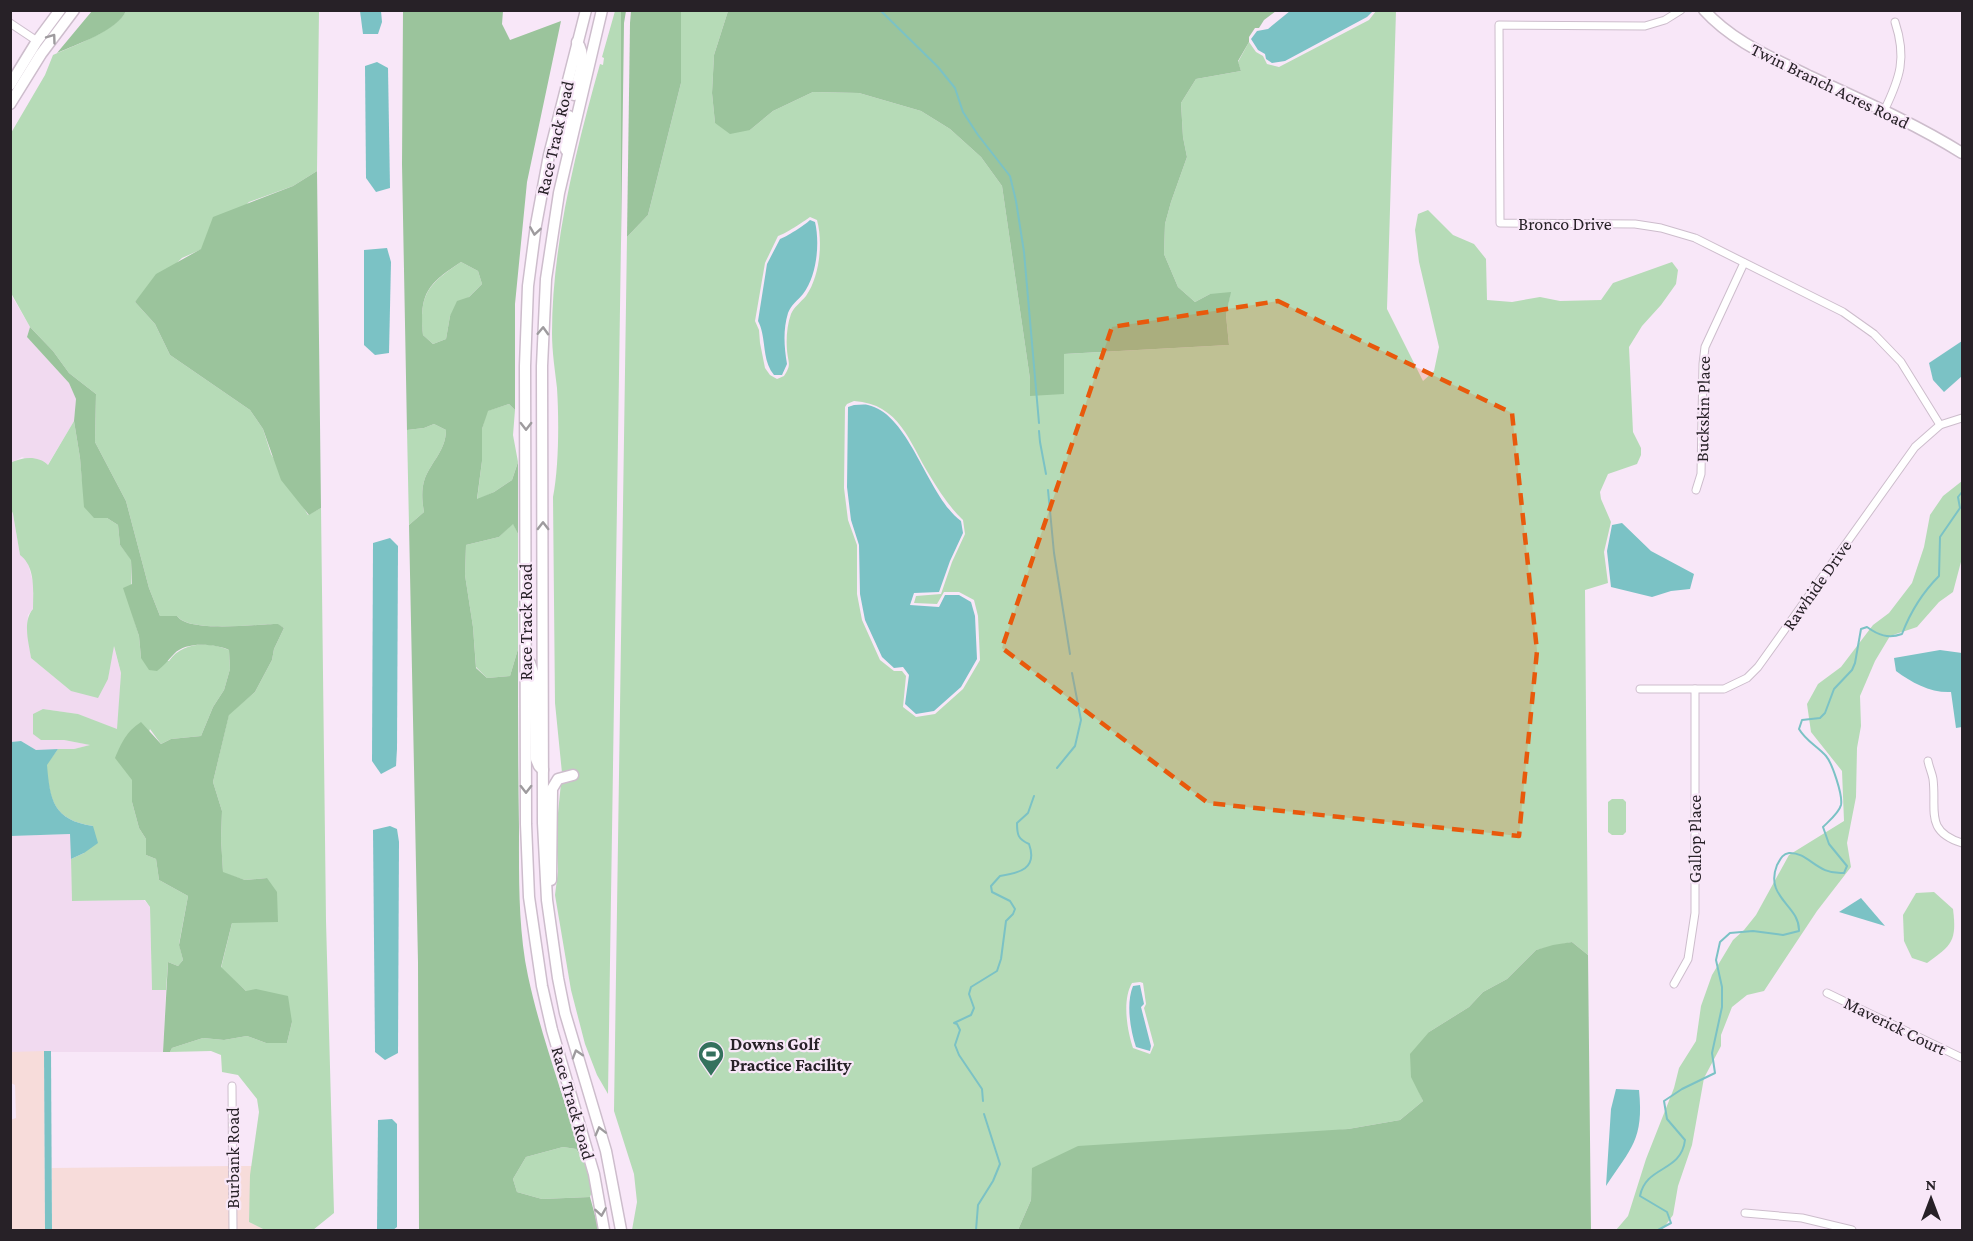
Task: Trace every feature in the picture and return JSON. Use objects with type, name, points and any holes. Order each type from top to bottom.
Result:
[{"type":"main road","points":[[10,85],[60,10]]},
{"type":"main road","points":[[10,104],[41,54],[74,10]]},
{"type":"main road","name":"Race Track Road","points":[[586,10],[547,167],[528,286],[525,366],[527,865],[532,924],[548,1012],[594,1174],[604,1230]]},
{"type":"main road","name":"Race Track Road","points":[[602,10],[568,153],[549,249],[543,331],[543,770],[546,898],[552,946],[566,1013],[606,1151],[621,1230]]},
{"type":"main road","points":[[593,46],[600,37],[608,10]]},
{"type":"main road","name":"Twin Branch Acres Road","points":[[1704,10],[1718,26],[1744,45],[1884,111],[1962,153]]},
{"type":"main road","points":[[568,153],[563,140],[583,58],[582,49],[577,42]]},
{"type":"main road","points":[[587,72],[594,61],[600,61]]},
{"type":"main road","points":[[526,651],[534,675],[536,759],[543,770]]},
{"type":"main road","points":[[546,898],[552,869],[552,789],[558,779],[573,775]]},
{"type":"street","name":"Bronco Drive","points":[[1681,10],[1665,20],[1644,26],[1499,25],[1498,219],[1503,224],[1635,224],[1661,228],[1695,238],[1843,312],[1874,334],[1901,362],[1940,426]]},
{"type":"street","points":[[1884,111],[1894,91],[1900,70],[1902,42],[1895,22]]},
{"type":"street","points":[[10,23],[38,41]]},
{"type":"street","name":"Buckskin Place","points":[[1696,490],[1701,474],[1702,364],[1705,347],[1744,263]]},
{"type":"street","name":"Rawhide Drive","points":[[1640,689],[1724,688],[1747,678],[1758,667],[1915,447],[1940,426],[1962,418]]},
{"type":"street","name":"Gallop Place","points":[[1674,984],[1688,959],[1695,913],[1695,690]]},
{"type":"street","points":[[1928,761],[1933,778],[1933,813],[1938,829],[1948,839],[1962,843]]},
{"type":"street","name":"Maverick Court","points":[[1827,993],[1962,1058]]},
{"type":"street","name":"Burbank Road","points":[[232,1086],[233,1230]]},
{"type":"street","points":[[1745,1213],[1802,1218],[1852,1230]]},
{"type":"highlighted area","points":[[1278,301],[1512,413],[1537,651],[1519,836],[1208,803],[1002,648],[1112,327]]},
{"type":"shaded area","points":[[92,11],[126,11],[114,25],[105,31],[57,53]]},
{"type":"shaded area","points":[[126,11],[319,11],[317,171],[293,186],[249,202],[202,249],[182,258],[135,302],[155,324],[170,355],[250,410],[263,429],[271,454],[308,515],[321,508],[326,921],[334,1213],[313,1230],[265,1230],[249,1222],[250,1175],[259,1112],[257,1099],[238,1075],[222,1072],[221,1055],[211,1051],[170,1052],[172,1048],[203,1038],[224,1040],[247,1036],[266,1043],[287,1043],[292,1022],[246,991],[221,968],[232,923],[267,878],[245,880],[223,873],[222,811],[213,782],[229,714],[255,692],[272,660],[274,649],[284,628],[277,624],[208,626],[184,621],[177,616],[160,616],[149,588],[126,501],[95,442],[96,394],[69,373],[53,351],[30,327],[11,293],[11,133],[45,75],[53,55],[114,25]]},
{"type":"shaded area","points":[[360,11],[381,11],[382,22],[378,34],[363,34]]},
{"type":"shaded area","points":[[403,11],[503,11],[502,24],[510,40],[561,21],[527,182],[515,304],[515,410],[509,404],[488,411],[482,429],[482,461],[477,499],[494,492],[512,480],[518,462],[518,534],[513,524],[499,537],[466,545],[465,575],[473,627],[476,668],[487,678],[510,676],[518,649],[519,883],[522,939],[533,999],[580,1155],[576,1149],[563,1147],[526,1157],[513,1179],[517,1192],[542,1199],[590,1197],[599,1230],[419,1230],[418,962],[409,525],[424,512],[422,495],[424,482],[444,444],[446,430],[434,424],[407,430],[402,164]],"holes":[[[461,262],[478,271],[482,284],[469,297],[457,301],[450,316],[446,339],[433,344],[423,335],[422,309],[428,291],[440,277]]]},
{"type":"shaded area","points":[[615,11],[621,11],[621,243],[608,1094],[597,1075],[585,1044],[571,990],[555,895],[558,871],[556,833],[562,773],[555,703],[553,497],[558,428],[552,333],[556,266],[567,197],[582,130],[600,64],[603,65],[604,58],[602,57]]},
{"type":"shaded area","points":[[621,11],[626,11],[621,243]]},
{"type":"shaded area","points":[[631,11],[681,11],[681,83],[648,215],[627,237],[630,23]]},
{"type":"shaded area","points":[[681,11],[728,11],[714,55],[712,93],[715,123],[750,130],[773,111],[813,92],[859,93],[921,111],[950,129],[981,157],[1002,186],[1030,379],[1030,396],[1064,354],[1229,345],[1226,315],[1230,295],[1210,294],[1195,302],[1178,287],[1164,254],[1165,224],[1187,157],[1181,103],[1196,79],[1241,71],[1238,62],[1249,42],[1256,52],[1263,56],[1267,64],[1279,67],[1369,20],[1376,11],[1396,11],[1387,309],[1423,381],[1434,371],[1439,347],[1419,262],[1415,230],[1418,214],[1428,210],[1453,235],[1474,244],[1486,259],[1487,300],[1512,302],[1540,297],[1560,301],[1601,300],[1613,283],[1672,262],[1678,270],[1676,284],[1642,326],[1629,347],[1633,432],[1641,448],[1641,455],[1637,464],[1608,474],[1600,492],[1611,522],[1604,552],[1608,583],[1585,590],[1588,955],[1572,942],[1536,950],[1507,979],[1483,992],[1469,1007],[1429,1032],[1419,1092],[1423,1101],[1400,1120],[1348,1129],[1033,1168],[1031,1200],[1018,1230],[632,1230],[637,1202],[634,1174],[614,1111],[627,237],[648,215],[681,83]],"holes":[[[810,217],[817,220],[819,229],[820,248],[817,269],[811,288],[791,314],[787,337],[789,366],[784,376],[777,379],[765,368],[759,330],[755,321],[765,263],[778,236]],[[854,401],[870,404],[893,417],[909,438],[941,493],[963,520],[965,534],[941,594],[916,596],[914,603],[937,604],[944,592],[959,592],[974,600],[978,616],[980,660],[963,689],[935,714],[916,717],[903,707],[906,676],[902,671],[894,671],[880,660],[862,620],[857,594],[857,545],[848,520],[844,488],[845,407]],[[1132,983],[1143,983],[1146,1004],[1144,1008],[1154,1045],[1150,1054],[1133,1048],[1131,1041],[1126,1006]]]},
{"type":"shaded area","points":[[728,11],[1276,11],[1264,20],[1259,28],[1255,28],[1249,37],[1249,42],[1238,61],[1241,71],[1196,79],[1181,103],[1187,157],[1165,224],[1164,254],[1178,287],[1195,302],[1210,294],[1231,292],[1226,315],[1229,345],[1064,354],[1064,394],[1030,396],[1030,379],[1002,186],[981,157],[950,129],[921,111],[859,93],[813,92],[773,111],[750,130],[730,134],[715,123],[712,93],[714,55]]},
{"type":"shaded area","points":[[1290,11],[1373,11],[1367,17],[1285,61],[1272,63],[1266,59],[1265,54],[1258,50],[1251,39],[1257,31],[1268,29]]},
{"type":"shaded area","points":[[377,62],[388,68],[390,188],[376,192],[366,178],[365,66]]},
{"type":"shaded area","points":[[317,171],[321,508],[309,515],[281,480],[263,429],[250,410],[170,355],[155,324],[135,302],[156,274],[201,249],[213,217],[293,186]]},
{"type":"shaded area","points":[[810,220],[815,222],[816,230],[817,249],[814,269],[808,287],[788,313],[784,338],[787,364],[782,375],[774,375],[767,362],[758,321],[767,264],[780,239]]},
{"type":"shaded area","points":[[387,248],[391,262],[389,353],[375,355],[364,345],[364,250]]},
{"type":"shaded area","points":[[461,262],[478,271],[482,284],[450,316],[446,339],[433,344],[423,335],[424,300],[433,284]]},
{"type":"shaded area","points":[[10,293],[30,327],[27,337],[69,383],[76,399],[74,421],[47,466],[22,457],[11,463]]},
{"type":"shaded area","points":[[30,327],[53,351],[69,373],[96,394],[95,442],[126,501],[149,588],[160,616],[177,616],[184,621],[208,626],[278,624],[284,628],[274,649],[272,660],[255,692],[229,715],[213,782],[222,811],[223,872],[245,880],[267,878],[277,892],[278,922],[232,923],[221,967],[246,991],[256,989],[288,996],[292,1022],[287,1043],[266,1043],[247,1036],[224,1040],[203,1038],[172,1048],[170,1052],[163,1052],[168,962],[178,966],[183,960],[179,945],[188,896],[159,880],[156,859],[146,855],[146,839],[139,828],[132,802],[132,780],[115,758],[125,738],[141,722],[161,744],[171,739],[201,736],[213,707],[224,690],[230,669],[229,650],[209,645],[186,647],[174,654],[157,671],[149,670],[141,658],[139,636],[123,588],[132,584],[131,560],[120,545],[118,525],[107,518],[94,518],[84,507],[74,421],[76,399],[69,383],[27,337]]},
{"type":"shaded area","points":[[1962,341],[1962,376],[1944,392],[1933,380],[1929,363]]},
{"type":"shaded area","points":[[509,404],[515,410],[513,435],[518,462],[512,480],[477,500],[482,461],[482,429],[487,411]]},
{"type":"shaded area","points":[[868,405],[883,412],[895,423],[907,439],[938,494],[961,521],[963,533],[939,592],[914,593],[910,605],[939,607],[945,595],[959,595],[971,602],[975,616],[977,659],[961,687],[934,711],[916,714],[905,704],[909,675],[903,667],[894,668],[882,657],[865,620],[860,594],[859,545],[851,520],[847,487],[848,407]]},
{"type":"shaded area","points":[[74,421],[82,480],[107,518],[118,525],[120,545],[131,559],[132,613],[139,636],[141,658],[169,661],[181,650],[196,645],[213,645],[229,650],[230,669],[224,690],[213,707],[201,736],[171,739],[161,744],[150,729],[132,779],[132,802],[139,828],[146,839],[146,855],[156,859],[159,880],[188,896],[179,944],[183,960],[178,966],[168,962],[166,990],[152,990],[150,907],[145,900],[72,901],[71,859],[84,853],[93,826],[69,819],[56,806],[49,788],[46,765],[58,749],[74,749],[90,745],[64,740],[41,740],[33,734],[33,714],[43,709],[78,714],[117,729],[121,673],[114,646],[108,679],[98,698],[71,691],[31,658],[28,639],[27,626],[33,609],[33,587],[29,566],[20,555],[11,509],[10,463],[30,458],[48,465]]},
{"type":"shaded area","points":[[434,424],[446,430],[444,444],[424,482],[422,495],[424,512],[409,525],[407,430]]},
{"type":"shaded area","points":[[1962,481],[1962,558],[1953,592],[1939,602],[1917,627],[1890,636],[1875,661],[1860,696],[1861,726],[1857,748],[1856,797],[1847,843],[1851,867],[1817,911],[1764,991],[1747,995],[1732,1007],[1721,1035],[1721,1046],[1704,1078],[1692,1145],[1678,1186],[1673,1215],[1662,1230],[1616,1230],[1628,1216],[1679,1068],[1696,1041],[1701,1006],[1712,975],[1733,940],[1756,915],[1789,855],[1844,821],[1842,771],[1811,732],[1807,704],[1818,684],[1841,667],[1873,625],[1889,613],[1912,583],[1924,547],[1930,515],[1943,496]]},
{"type":"shaded area","points":[[10,509],[13,514],[20,555],[27,560],[33,582],[33,609],[28,615],[27,629],[31,658],[71,691],[108,679],[113,644],[121,673],[118,730],[77,714],[43,709],[41,740],[64,740],[91,745],[74,749],[36,750],[21,741],[11,742]]},
{"type":"shaded area","points":[[513,523],[518,534],[518,649],[510,676],[487,678],[476,667],[465,575],[466,545],[499,537]]},
{"type":"shaded area","points":[[1622,523],[1651,551],[1694,574],[1690,589],[1671,591],[1652,597],[1611,587],[1607,551],[1612,525]]},
{"type":"shaded area","points":[[390,538],[398,546],[397,749],[396,766],[381,774],[372,761],[373,543]]},
{"type":"shaded area","points":[[1940,650],[1962,653],[1962,727],[1956,728],[1951,692],[1936,691],[1922,686],[1896,671],[1894,658]]},
{"type":"shaded area","points":[[21,741],[36,750],[58,749],[47,765],[52,798],[56,806],[69,819],[93,826],[98,843],[84,853],[71,859],[70,834],[11,836],[11,742]]},
{"type":"shaded area","points":[[1612,799],[1623,799],[1626,802],[1626,832],[1623,835],[1612,835],[1608,832],[1608,802]]},
{"type":"shaded area","points":[[390,826],[397,829],[399,842],[398,1053],[385,1060],[375,1052],[373,830]]},
{"type":"shaded area","points":[[71,834],[72,901],[144,900],[150,907],[152,990],[166,990],[163,1052],[11,1052],[10,836]]},
{"type":"shaded area","points":[[1934,892],[1953,909],[1954,928],[1951,941],[1927,963],[1912,958],[1904,941],[1903,915],[1916,893]]},
{"type":"shaded area","points":[[1861,898],[1885,926],[1839,912]]},
{"type":"shaded area","points":[[1572,942],[1588,955],[1591,1230],[1018,1230],[1031,1200],[1032,1168],[1078,1146],[1348,1129],[1400,1120],[1423,1101],[1411,1077],[1410,1054],[1429,1032],[1469,1007],[1483,992],[1507,979],[1536,950]]},
{"type":"shaded area","points":[[1140,985],[1144,1004],[1141,1007],[1151,1046],[1150,1051],[1136,1047],[1132,1032],[1129,1008],[1131,993],[1133,986]]},
{"type":"shaded area","points":[[44,1051],[45,1230],[11,1230],[10,1120],[16,1118],[15,1085],[11,1083],[10,1052]]},
{"type":"shaded area","points":[[44,1051],[51,1051],[52,1230],[45,1230]]},
{"type":"shaded area","points":[[1616,1089],[1639,1090],[1639,1121],[1629,1152],[1606,1186],[1611,1109]]},
{"type":"shaded area","points":[[392,1119],[397,1124],[397,1227],[393,1230],[377,1230],[378,1120]]},
{"type":"shaded area","points":[[563,1147],[576,1149],[586,1166],[592,1184],[590,1197],[542,1199],[517,1192],[513,1179],[526,1157]]},
{"type":"shaded area","points":[[230,1166],[230,1230],[52,1230],[52,1168]]},
{"type":"shaded area","points":[[236,1166],[252,1166],[249,1222],[265,1230],[237,1230]]},
{"type":"waterway","points":[[880,10],[938,67],[955,88],[963,112],[1010,176],[1024,252],[1039,423]]},
{"type":"waterway","points":[[1039,431],[1046,474]]},
{"type":"waterway","points":[[1048,490],[1054,553],[1070,654]]},
{"type":"waterway","points":[[1658,1230],[1671,1223],[1667,1212],[1640,1196],[1643,1186],[1649,1179],[1677,1158],[1685,1140],[1667,1119],[1664,1101],[1682,1089],[1715,1073],[1712,1053],[1722,1007],[1722,987],[1716,960],[1720,942],[1730,933],[1753,931],[1783,935],[1799,931],[1794,914],[1775,886],[1774,876],[1777,865],[1785,855],[1789,853],[1802,856],[1826,871],[1834,873],[1844,873],[1847,866],[1829,844],[1823,827],[1836,814],[1841,805],[1836,779],[1826,756],[1799,729],[1802,720],[1820,718],[1825,713],[1834,689],[1852,670],[1861,629],[1867,627],[1888,636],[1902,634],[1917,604],[1939,576],[1940,537],[1960,508],[1958,497],[1962,492]]},
{"type":"waterway","points":[[1057,768],[1075,746],[1081,720],[1072,673]]},
{"type":"waterway","points":[[983,1101],[982,1089],[959,1055],[955,1045],[960,1030],[954,1023],[971,1015],[974,1008],[969,994],[971,987],[997,971],[1001,959],[1006,921],[1015,909],[1010,901],[992,892],[991,886],[1000,876],[1020,871],[1029,864],[1031,859],[1029,844],[1019,836],[1017,823],[1028,813],[1034,796]]},
{"type":"waterway","points":[[976,1230],[978,1205],[993,1181],[1000,1164],[984,1114]]},
{"type":"place","name":"Downs Golf Practice Facility","points":[[711,1077]]}]
